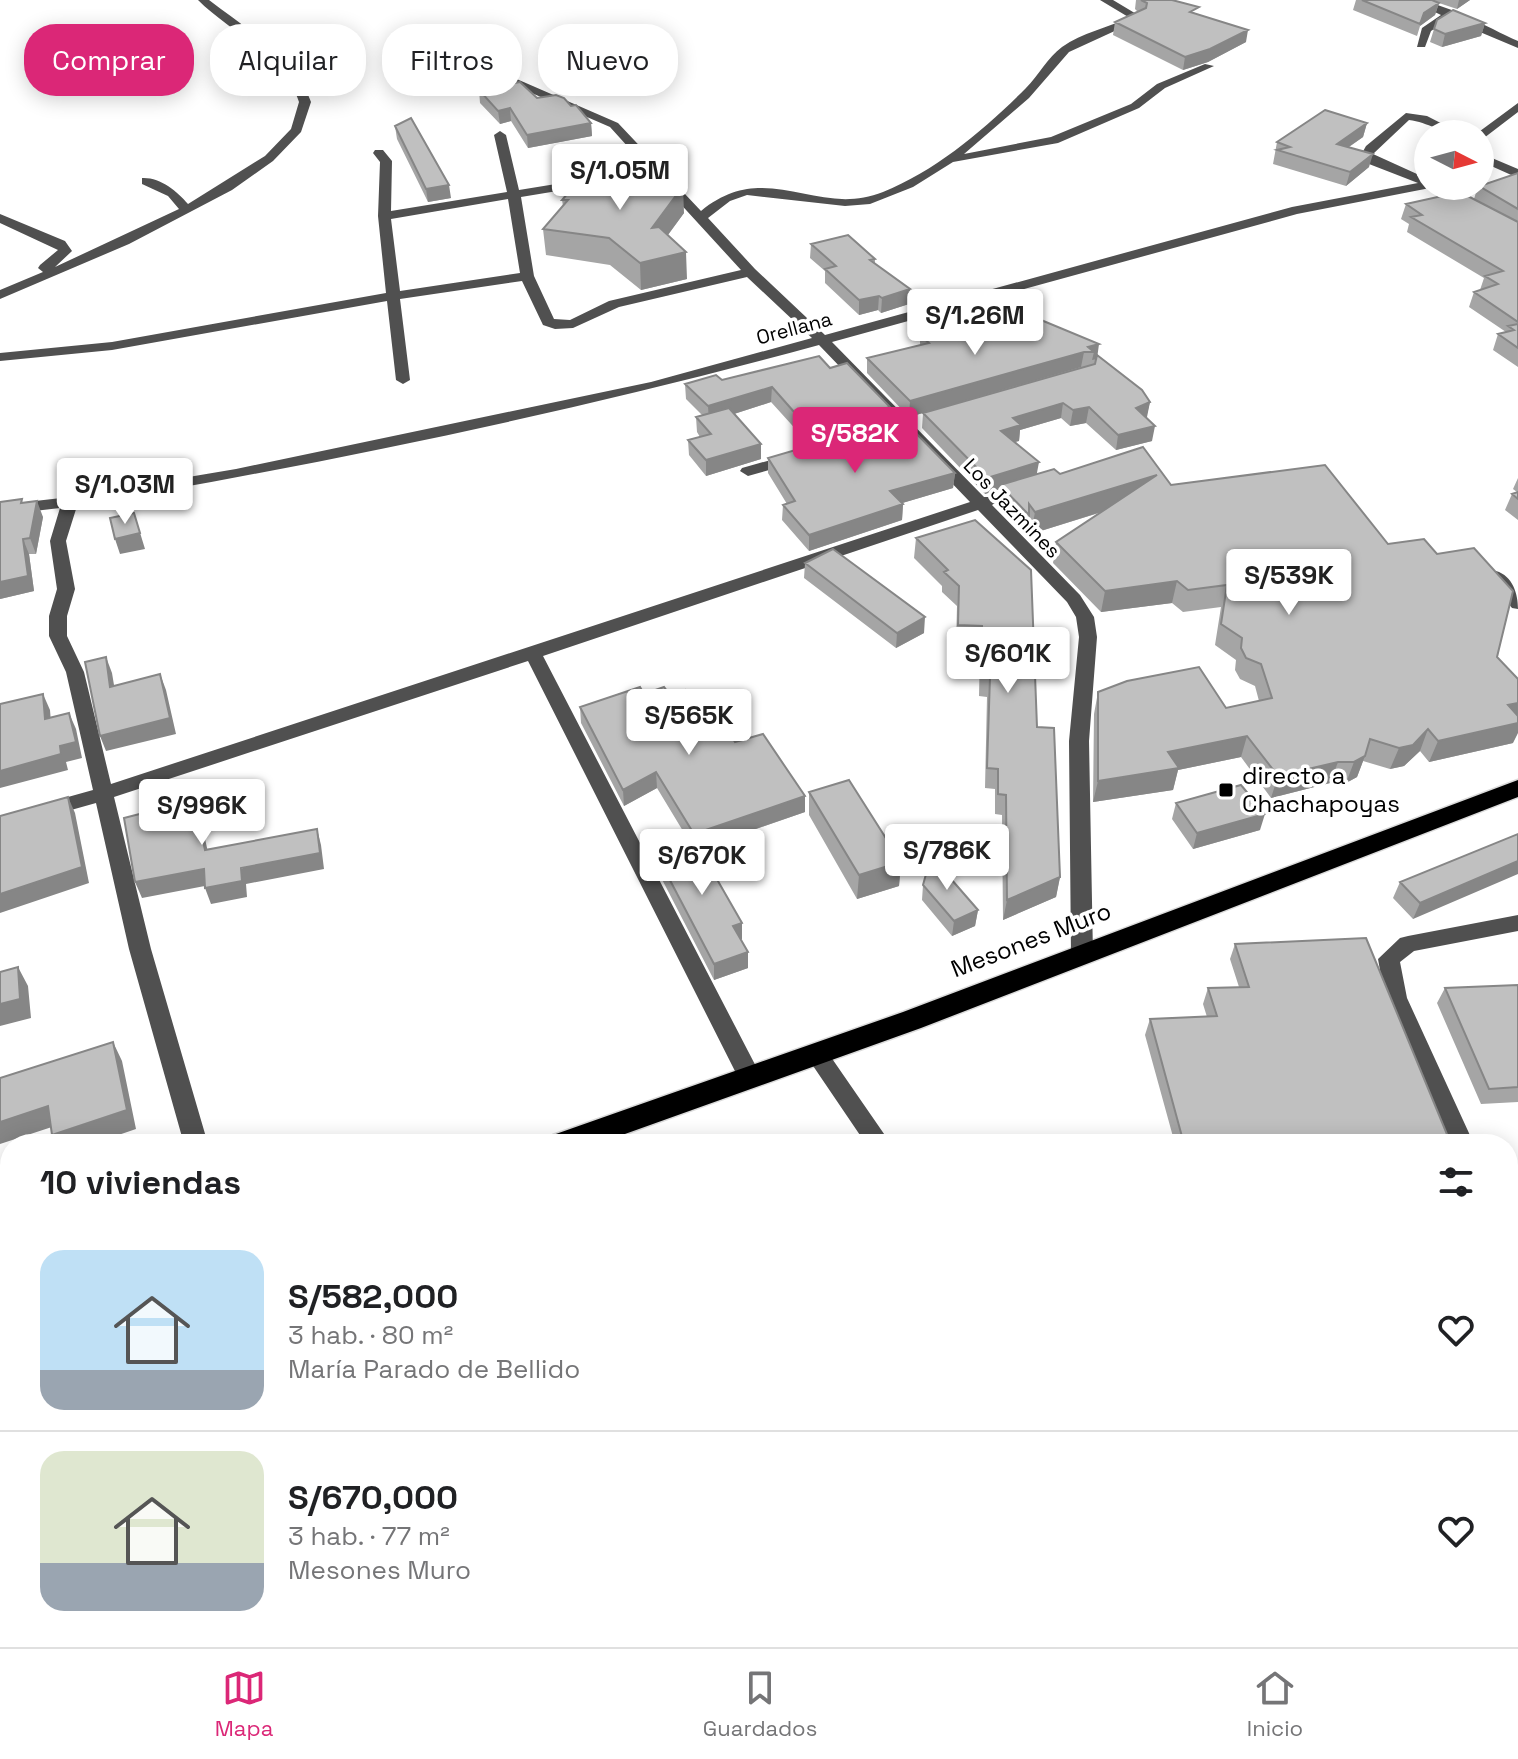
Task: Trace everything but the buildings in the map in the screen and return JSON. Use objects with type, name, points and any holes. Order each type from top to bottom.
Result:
[{"type":"highway","name":"Mesones Muro","points":[[591,1134],[1082,955],[1518,788]]},
{"type":"street","points":[[0,295],[187,211],[234,186],[271,157],[299,128],[306,103],[299,82],[203,0]]},
{"type":"street","points":[[700,218],[730,196],[748,191],[824,202],[872,201],[952,159],[998,122],[1055,66],[1065,49],[1138,18],[1105,0]]},
{"type":"street","points":[[1415,0],[1518,45]]},
{"type":"street","points":[[1421,45],[1426,30],[1449,14]]},
{"type":"street","points":[[952,159],[1054,140],[1135,106],[1161,86],[1209,66]]},
{"type":"street","name":"Los Jazmines","points":[[522,85],[614,125],[750,272],[823,341],[1074,599],[1085,617],[1088,637],[1079,741],[1082,955]]},
{"type":"street","points":[[1494,125],[1517,107]]},
{"type":"street","points":[[1414,178],[1373,161],[1367,155],[1406,116],[1427,120]]},
{"type":"street","points":[[500,135],[514,195],[527,276],[538,295],[543,315],[555,325],[573,324],[614,304],[750,272]]},
{"type":"street","points":[[379,153],[386,161],[384,216],[403,380]]},
{"type":"street","points":[[1494,163],[1518,174]]},
{"type":"street","points":[[384,216],[656,171]]},
{"type":"street","points":[[146,181],[172,193],[187,211]]},
{"type":"street","name":"Orellana","points":[[0,510],[70,502],[236,474],[653,386],[1296,210],[1414,187]]},
{"type":"street","points":[[1459,200],[1518,235]]},
{"type":"street","points":[[0,218],[60,244],[65,251],[30,281]]},
{"type":"street","points":[[0,357],[112,346],[393,296],[527,276]]},
{"type":"street","points":[[748,471],[805,455]]},
{"type":"street","points":[[0,823],[106,793],[1011,494]]},
{"type":"street","points":[[70,502],[58,541],[66,589],[58,616],[58,636],[75,672],[106,793],[140,949],[193,1134]]},
{"type":"street","points":[[1489,568],[1518,604]]},
{"type":"street","points":[[533,653],[750,1078]]},
{"type":"street","points":[[1457,1134],[1396,998],[1389,959],[1408,944],[1518,923]]},
{"type":"street","points":[[816,1054],[872,1134]]},
{"type":"place","name":"directo a Chachapoyas","points":[[1226,790]]}]
